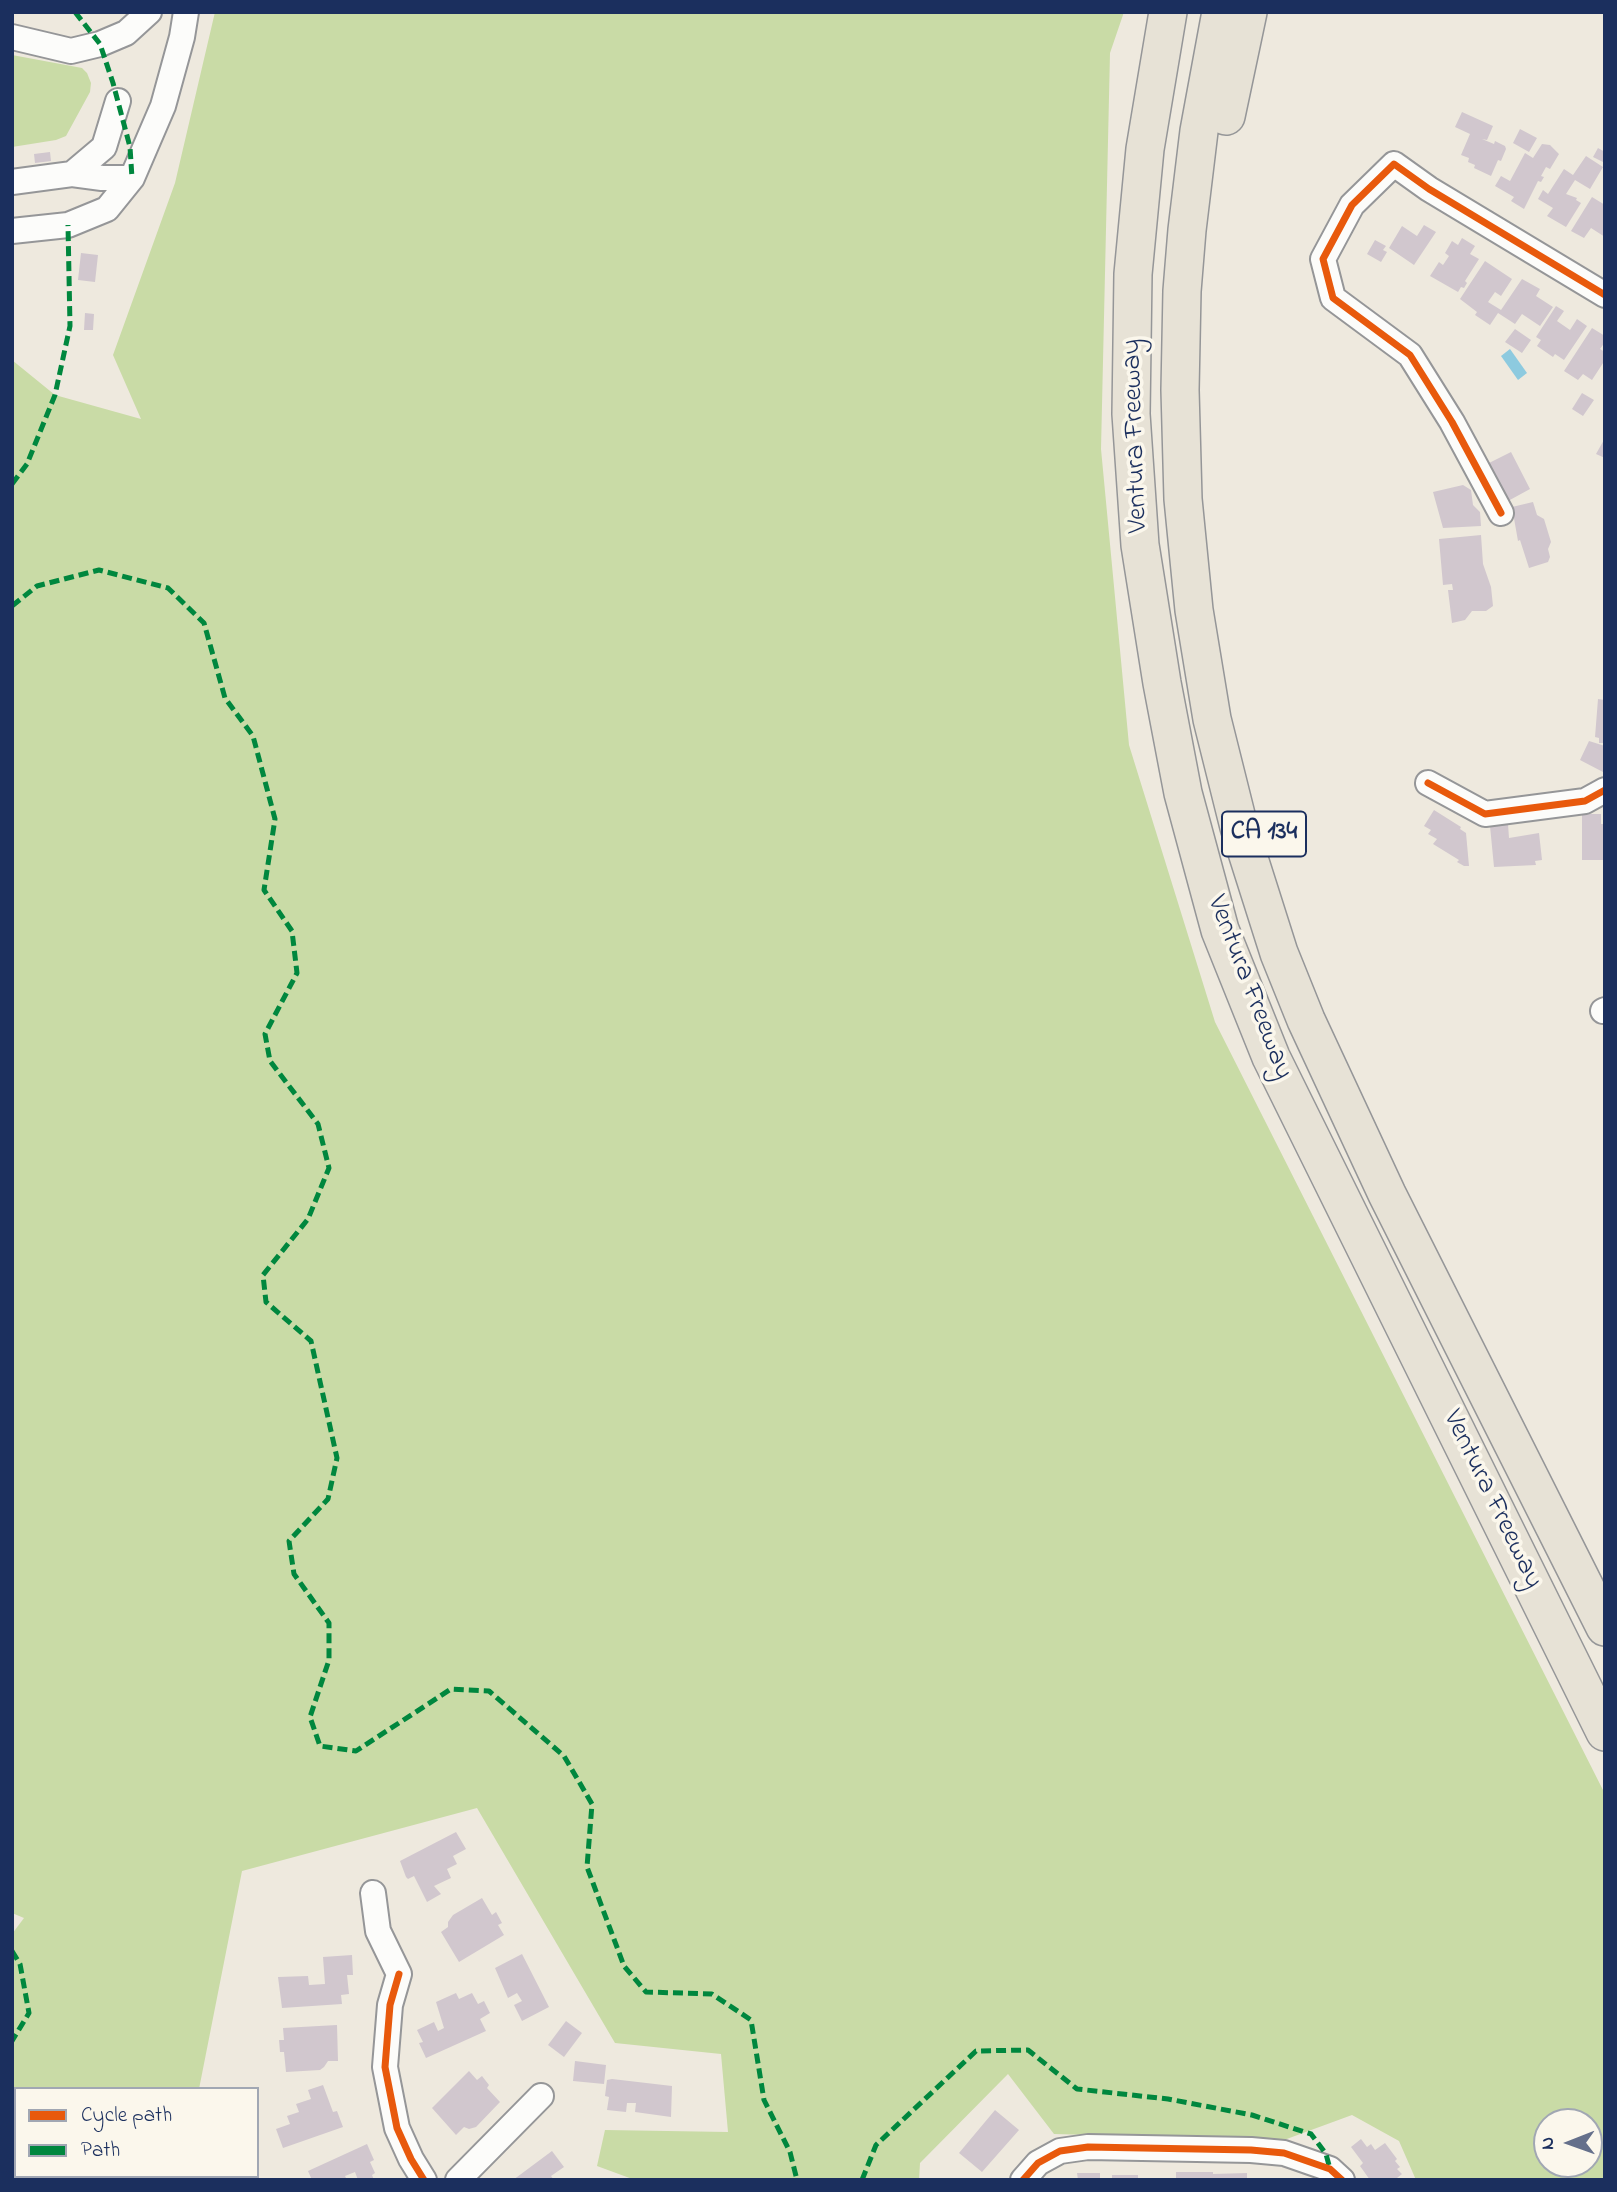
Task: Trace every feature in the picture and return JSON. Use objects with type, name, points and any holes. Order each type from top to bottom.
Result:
[{"type":"highway","name":"Ventura Freeway","points":[[1168,12],[1144,149],[1133,274],[1131,414],[1140,545],[1183,793],[1220,930],[1271,1057],[1605,1732]]},
{"type":"highway","points":[[1162,684],[1171,656],[1154,515],[1149,380],[1151,315],[1158,205],[1191,12]]},
{"type":"highway","points":[[1221,12],[1199,131],[1187,230],[1182,291],[1180,390],[1183,499],[1194,610],[1212,719],[1239,827],[1279,953],[1306,1020],[1381,1182],[1605,1627]]},
{"type":"highway","name":"CA 134","points":[[1248,12],[1216,167],[1198,387],[1205,534],[1224,672],[1256,805],[1288,912],[1332,1032],[1605,1592]]},
{"type":"highway","points":[[1527,1572],[1569,1621],[1605,1693]]},
{"type":"street","points":[[12,37],[71,51],[100,44],[125,33],[149,12]]},
{"type":"street","points":[[12,231],[68,225],[107,209],[132,178],[163,106],[186,12]]},
{"type":"street","points":[[72,174],[104,147],[118,101]]},
{"type":"street","points":[[1501,513],[1452,422],[1410,355],[1333,298],[1323,260],[1352,205],[1394,164],[1429,189],[1605,295]]},
{"type":"street","points":[[12,182],[72,174],[132,178]]},
{"type":"street","points":[[1428,783],[1485,814],[1586,802],[1605,790]]},
{"type":"street","points":[[373,1893],[378,1931],[399,1974],[390,2005],[385,2067],[397,2128],[424,2180]]},
{"type":"street","points":[[458,2180],[541,2096]]},
{"type":"street","points":[[1023,2180],[1038,2163],[1060,2151],[1088,2147],[1284,2153],[1330,2169],[1342,2180]]},
{"type":"green space","points":[[215,12],[1124,12],[1110,53],[1101,449],[1129,745],[1215,1022],[1605,1794],[1605,2180],[1416,2180],[1399,2141],[1352,2115],[1284,2140],[1054,2134],[1008,2074],[920,2163],[919,2180],[635,2180],[597,2166],[605,2130],[728,2132],[721,2054],[615,2043],[477,1808],[242,1871],[199,2087],[14,2087],[14,2178],[182,2180],[12,2180],[12,1934],[24,1918],[12,1913],[12,360],[55,395],[141,419],[113,355],[175,183]]},
{"type":"green space","points":[[12,55],[82,68],[87,73],[91,83],[90,92],[66,136],[12,147]]},
{"type":"water","points":[[1510,349],[1527,373],[1518,380],[1501,356]]},
{"type":"building","points":[[1462,112],[1493,126],[1487,140],[1482,139],[1505,146],[1501,161],[1498,160],[1491,176],[1474,168],[1475,165],[1468,162],[1469,158],[1461,155],[1470,134],[1455,127]]},
{"type":"building","points":[[1520,129],[1537,138],[1529,152],[1513,143]]},
{"type":"building","points":[[1542,144],[1550,145],[1559,154],[1550,169],[1546,167],[1541,176],[1544,177],[1541,182],[1538,181],[1524,209],[1511,201],[1514,197],[1495,186],[1501,176],[1510,181],[1525,153],[1533,158]]},
{"type":"building","points":[[1598,148],[1605,152],[1605,163],[1593,157]]},
{"type":"building","points":[[50,152],[51,161],[35,163],[34,154]]},
{"type":"building","points":[[1586,156],[1603,167],[1590,189],[1575,180],[1566,194],[1577,198],[1581,203],[1566,227],[1547,216],[1553,208],[1538,199],[1543,190],[1548,194],[1564,169],[1573,175]]},
{"type":"building","points":[[1592,197],[1605,205],[1605,237],[1591,228],[1584,238],[1571,231]]},
{"type":"building","points":[[1424,225],[1436,232],[1414,265],[1389,248],[1402,226],[1417,236]]},
{"type":"building","points":[[1462,238],[1475,246],[1470,254],[1479,259],[1465,281],[1467,283],[1464,288],[1461,287],[1458,292],[1430,276],[1439,262],[1443,265],[1449,256],[1445,253],[1452,241],[1458,245]]},
{"type":"building","points":[[1375,240],[1386,246],[1383,250],[1387,252],[1381,262],[1367,254]]},
{"type":"building","points":[[81,253],[98,255],[95,282],[78,280]]},
{"type":"building","points":[[1485,261],[1512,279],[1501,296],[1495,292],[1488,302],[1501,310],[1522,279],[1540,289],[1536,296],[1553,307],[1540,326],[1522,314],[1515,324],[1498,313],[1490,325],[1475,315],[1477,312],[1460,299]]},
{"type":"building","points":[[1556,306],[1564,311],[1557,321],[1570,330],[1577,319],[1587,326],[1564,360],[1555,354],[1553,357],[1537,346],[1541,340],[1536,337]]},
{"type":"building","points":[[85,313],[94,314],[93,330],[84,330]]},
{"type":"building","points":[[1592,328],[1605,336],[1605,342],[1600,349],[1605,352],[1605,360],[1592,380],[1583,374],[1578,380],[1564,371]]},
{"type":"building","points":[[1515,329],[1531,340],[1522,353],[1505,342]]},
{"type":"building","points":[[1582,393],[1594,400],[1583,416],[1572,409]]},
{"type":"building","points":[[1605,438],[1605,458],[1596,454]]},
{"type":"building","points":[[1511,452],[1530,489],[1508,501],[1489,463]]},
{"type":"building","points":[[1463,485],[1471,490],[1473,505],[1480,512],[1481,526],[1443,528],[1433,492]]},
{"type":"building","points":[[1533,502],[1537,515],[1544,519],[1551,542],[1548,562],[1529,568],[1520,540],[1518,541],[1512,507]]},
{"type":"building","points":[[1481,535],[1483,564],[1491,587],[1493,606],[1486,611],[1472,611],[1465,620],[1452,623],[1448,590],[1453,590],[1452,584],[1443,585],[1439,539]]},
{"type":"building","points":[[1598,699],[1605,700],[1605,743],[1599,743],[1599,738],[1595,737]]},
{"type":"building","points":[[1589,741],[1605,746],[1603,772],[1580,760]]},
{"type":"building","points":[[1434,810],[1466,833],[1469,866],[1457,862],[1459,860],[1433,844],[1437,839],[1428,834],[1431,830],[1424,826]]},
{"type":"building","points":[[1582,814],[1601,814],[1601,824],[1605,824],[1605,860],[1582,860]]},
{"type":"building","points":[[1508,824],[1509,838],[1539,833],[1542,860],[1535,861],[1536,865],[1494,867],[1490,826]]},
{"type":"building","points":[[456,1832],[466,1849],[453,1856],[457,1864],[447,1869],[451,1878],[434,1886],[441,1894],[427,1902],[414,1876],[408,1879],[406,1877],[400,1861]]},
{"type":"building","points":[[482,1898],[492,1915],[496,1912],[502,1923],[498,1925],[504,1935],[459,1962],[441,1932],[448,1927],[453,1915]]},
{"type":"building","points":[[522,1954],[549,2007],[522,2021],[514,2005],[522,2001],[517,1993],[508,1998],[495,1968]]},
{"type":"building","points":[[352,1955],[353,1975],[347,1975],[349,1994],[341,1995],[342,2004],[282,2008],[278,1977],[308,1976],[309,1985],[325,1984],[323,1957]]},
{"type":"building","points":[[456,1993],[459,1999],[472,1993],[478,2004],[484,2001],[490,2013],[480,2019],[486,2031],[426,2058],[417,2030],[434,2022],[438,2031],[444,2028],[436,2002]]},
{"type":"building","points":[[566,2021],[582,2033],[564,2057],[548,2045]]},
{"type":"building","points":[[337,2025],[338,2061],[328,2061],[320,2070],[286,2072],[284,2052],[280,2052],[279,2040],[284,2040],[283,2028]]},
{"type":"building","points":[[575,2061],[606,2065],[604,2084],[573,2081]]},
{"type":"building","points":[[469,2071],[477,2080],[482,2076],[489,2085],[487,2088],[500,2102],[476,2127],[464,2127],[456,2135],[432,2108]]},
{"type":"building","points":[[607,2080],[672,2086],[671,2117],[635,2112],[636,2103],[627,2103],[626,2112],[607,2110]]},
{"type":"building","points":[[323,2085],[333,2112],[337,2111],[343,2127],[283,2148],[276,2129],[290,2124],[287,2116],[299,2112],[296,2104],[311,2099],[308,2090]]},
{"type":"building","points":[[995,2110],[1019,2130],[982,2172],[959,2153]]},
{"type":"building","points":[[1361,2139],[1367,2147],[1371,2144],[1375,2150],[1385,2143],[1400,2167],[1397,2169],[1402,2174],[1398,2180],[1370,2180],[1360,2166],[1363,2163],[1351,2147]]},
{"type":"building","points":[[367,2144],[374,2160],[370,2162],[375,2173],[372,2175],[374,2180],[358,2180],[355,2172],[345,2176],[347,2180],[312,2180],[308,2171]]},
{"type":"building","points":[[552,2151],[564,2167],[551,2176],[554,2180],[513,2180]]},
{"type":"building","points":[[1176,2172],[1247,2173],[1247,2180],[1176,2180]]},
{"type":"building","points":[[1077,2173],[1100,2173],[1100,2180],[1078,2180]]},
{"type":"building","points":[[1112,2175],[1138,2175],[1138,2180],[1112,2180]]},
{"type":"marked path","points":[[75,12],[100,44],[130,147],[132,178]]},
{"type":"marked path","points":[[12,484],[27,464],[55,395],[70,326],[68,225]]},
{"type":"marked path","points":[[12,606],[37,586],[99,570],[168,588],[204,623],[225,698],[253,736],[275,819],[264,890],[292,931],[297,973],[265,1034],[270,1061],[318,1124],[329,1168],[308,1219],[263,1275],[266,1302],[311,1341],[337,1458],[328,1499],[289,1541],[294,1574],[329,1623],[329,1660],[310,1717],[320,1746],[356,1751],[451,1689],[489,1691],[564,1756],[592,1804],[587,1867],[624,1966],[646,1992],[712,1994],[751,2020],[764,2100],[790,2152],[797,2180]]},
{"type":"marked path","points":[[12,1951],[20,1964],[29,2013],[12,2041]]},
{"type":"marked path","points":[[862,2180],[876,2145],[976,2051],[1028,2050],[1077,2089],[1168,2099],[1252,2115],[1311,2134],[1326,2154],[1330,2169]]},
{"type":"cycle path","points":[[1501,513],[1452,422],[1410,355],[1333,298],[1323,259],[1352,205],[1394,164],[1429,189],[1605,295]]},
{"type":"cycle path","points":[[1428,783],[1485,814],[1585,801],[1605,790]]},
{"type":"cycle path","points":[[399,1974],[390,2005],[385,2067],[397,2128],[424,2180]]},
{"type":"cycle path","points":[[1023,2180],[1038,2163],[1060,2151],[1088,2147],[1284,2153],[1330,2169],[1342,2180]]}]
